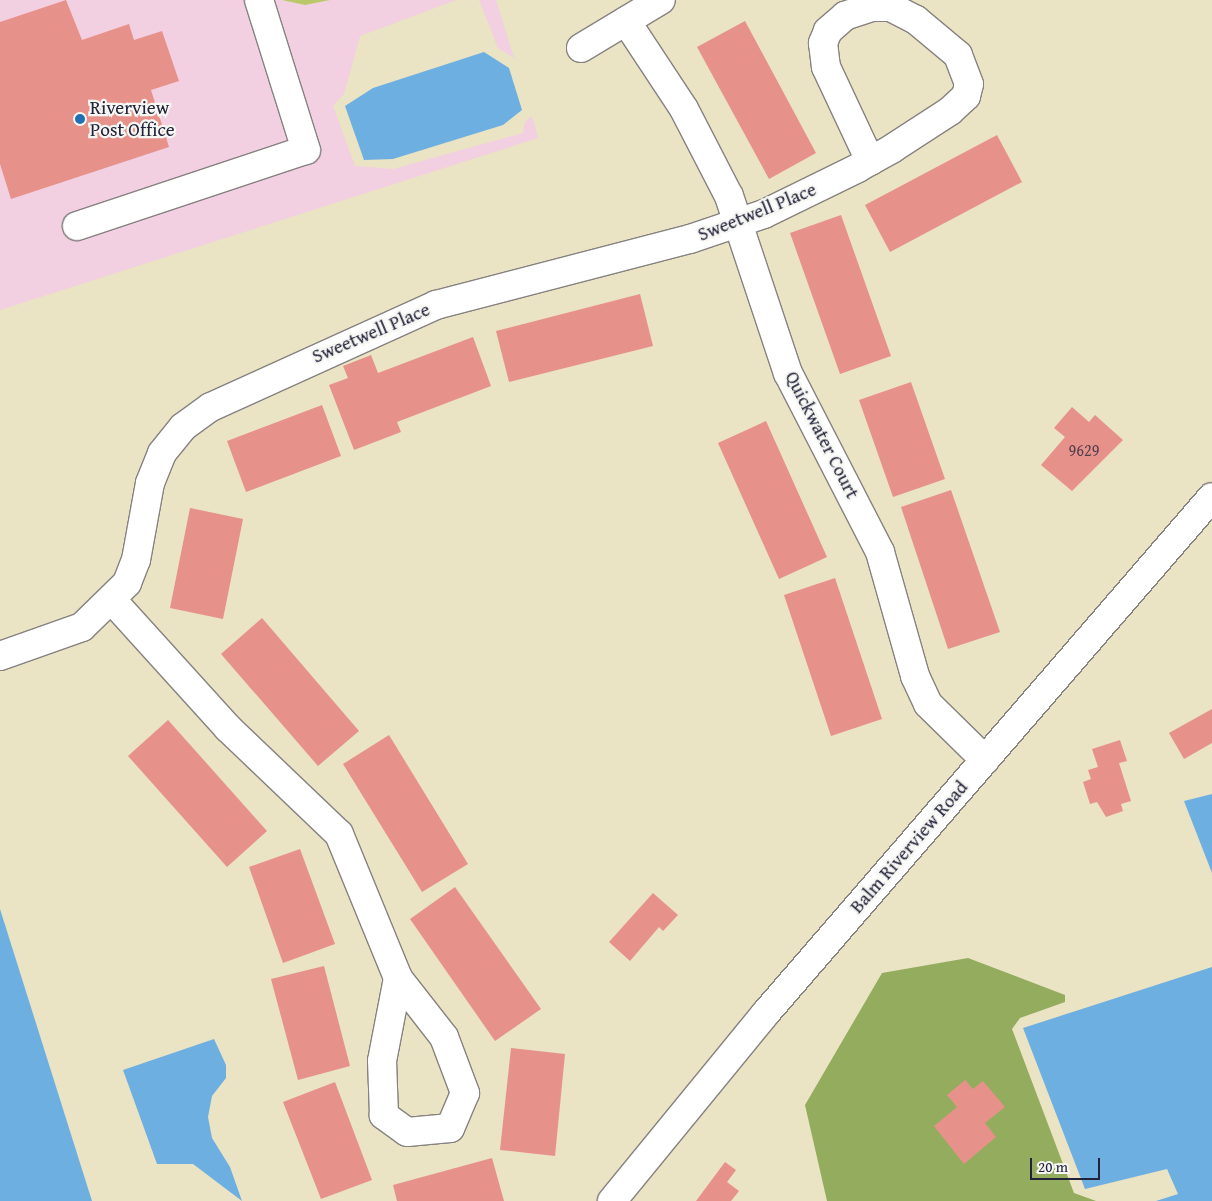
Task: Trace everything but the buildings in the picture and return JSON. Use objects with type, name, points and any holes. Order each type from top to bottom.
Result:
[{"type":"street","points":[[77,226],[306,150],[259,0]]},
{"type":"street","points":[[581,48],[661,0]]},
{"type":"street","name":"Sweetwell Place","points":[[0,656],[82,627],[112,600],[126,583],[136,560],[150,483],[162,453],[183,426],[211,407],[436,305],[739,224],[870,161],[950,111],[966,96],[969,84],[952,50],[916,20],[890,8],[872,7],[845,16],[828,31],[823,43],[826,67],[870,161]]},
{"type":"street","name":"Quickwater Court","points":[[626,21],[702,139],[739,224],[788,373],[880,552],[915,676],[928,704],[985,760]]},
{"type":"street","name":"Balm Riverview Road","points":[[612,1201],[669,1126],[1212,497]]},
{"type":"street","points":[[112,600],[228,728],[339,834],[398,978],[444,1037],[465,1092],[450,1128],[408,1132],[384,1115],[382,1060],[398,978]]},
{"type":"shaded area","points":[[0,0],[282,0],[305,5],[330,0],[456,0],[360,36],[344,94],[333,106],[355,166],[393,169],[523,133],[525,122],[532,116],[538,138],[0,310]]},
{"type":"shaded area","points":[[479,0],[496,0],[514,58],[498,48]]},
{"type":"green space","points":[[282,0],[330,0],[305,5]]},
{"type":"green space","points":[[968,958],[1065,995],[1065,1002],[1020,1018],[1012,1029],[1074,1193],[1096,1201],[827,1201],[805,1105],[882,973]]},
{"type":"water","points":[[484,52],[509,68],[522,110],[503,125],[393,159],[364,160],[345,106],[373,88]]},
{"type":"water","points":[[1212,794],[1212,873],[1184,801]]},
{"type":"water","points":[[0,909],[92,1201],[0,1201]]},
{"type":"water","points":[[1212,967],[1212,1201],[1156,1201],[1178,1194],[1167,1169],[1085,1189],[1023,1028]]},
{"type":"water","points":[[214,1039],[226,1065],[226,1078],[212,1096],[208,1117],[212,1138],[230,1167],[242,1201],[193,1164],[157,1164],[123,1070]]},
{"type":"place","name":"Riverview Post Office","points":[[80,119]]}]
